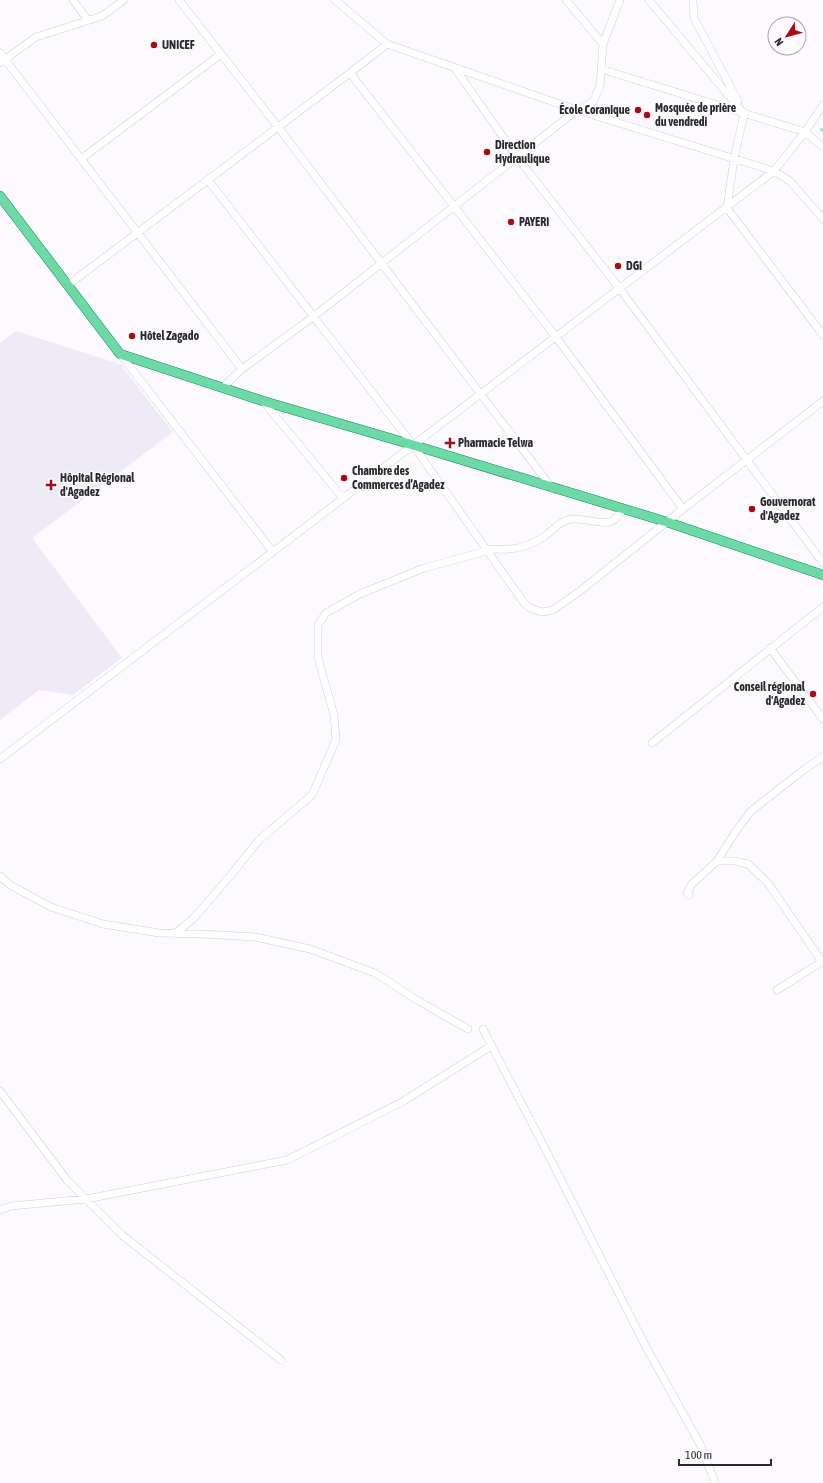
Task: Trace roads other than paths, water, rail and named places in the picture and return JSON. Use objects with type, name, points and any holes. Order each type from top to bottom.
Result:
[{"type":"main road","points":[[0,196],[120,354],[263,401],[413,444],[552,488],[667,522],[823,575]]},
{"type":"street","points":[[73,0],[88,20]]},
{"type":"street","points":[[2,61],[36,37],[102,16],[124,0]]},
{"type":"street","points":[[179,0],[552,488]]},
{"type":"street","points":[[335,0],[387,44],[576,110],[774,171],[790,180],[823,219]]},
{"type":"street","points":[[566,0],[603,44]]},
{"type":"street","points":[[223,387],[242,370],[313,317],[576,110],[593,102],[600,86],[603,44],[620,0]]},
{"type":"street","points":[[649,0],[744,114]]},
{"type":"street","points":[[693,0],[694,18],[744,114],[734,159],[727,208],[823,335]]},
{"type":"street","points":[[68,285],[278,128],[387,44]]},
{"type":"street","points":[[0,53],[2,61],[81,159],[242,370]]},
{"type":"street","points":[[81,159],[221,54]]},
{"type":"street","points":[[454,67],[517,157],[620,289],[823,562]]},
{"type":"street","points":[[601,69],[805,132],[823,147]]},
{"type":"street","points":[[350,73],[556,337],[683,509]]},
{"type":"street","points":[[0,759],[774,171],[822,109]]},
{"type":"street","points":[[208,180],[413,444],[524,603],[530,608],[542,612],[553,610],[580,591],[823,401]]},
{"type":"street","points":[[120,354],[272,552]]},
{"type":"street","points":[[263,401],[343,498]]},
{"type":"street","points":[[174,934],[193,919],[259,840],[312,795],[336,740],[334,715],[318,658],[318,625],[326,613],[360,594],[424,568],[482,552],[486,549],[519,549],[529,546],[546,536],[560,523],[567,520],[574,519],[610,522],[617,518],[623,509]]},
{"type":"street","points":[[652,743],[823,607]]},
{"type":"street","points":[[770,648],[823,719]]},
{"type":"street","points":[[689,896],[687,893],[692,884],[716,862],[751,811],[806,768],[823,757]]},
{"type":"street","points":[[716,862],[735,860],[748,864],[768,883],[822,961],[777,990]]},
{"type":"street","points":[[0,876],[10,884],[51,907],[103,924],[159,934],[255,937],[310,949],[374,973],[468,1029]]},
{"type":"street","points":[[482,1029],[553,1164],[646,1347],[701,1446],[715,1483]]},
{"type":"street","points":[[0,1210],[11,1206],[86,1199],[287,1160],[402,1102],[491,1046]]},
{"type":"street","points":[[0,1091],[67,1180],[122,1235],[281,1360]]},
{"type":"place","name":"UNICEF","points":[[154,45]]},
{"type":"place","name":"École Coranique","points":[[638,110]]},
{"type":"place","name":"Mosquée de prière du vendredi","points":[[647,115]]},
{"type":"place","name":"Direction Hydraulique","points":[[487,152]]},
{"type":"place","name":"PAYERI","points":[[511,222]]},
{"type":"place","name":"DGI","points":[[618,266]]},
{"type":"place","name":"Hôtel Zagado","points":[[132,336]]},
{"type":"place","name":"Pharmacie Telwa","points":[[450,443]]},
{"type":"place","name":"Chambre des Commerces d’Agadez","points":[[344,478]]},
{"type":"place","name":"Hôpital Régional d'Agadez","points":[[51,485]]},
{"type":"place","name":"Gouvernorat d'Agadez","points":[[752,509]]},
{"type":"place","name":"Conseil régional d'Agadez","points":[[813,694]]}]
